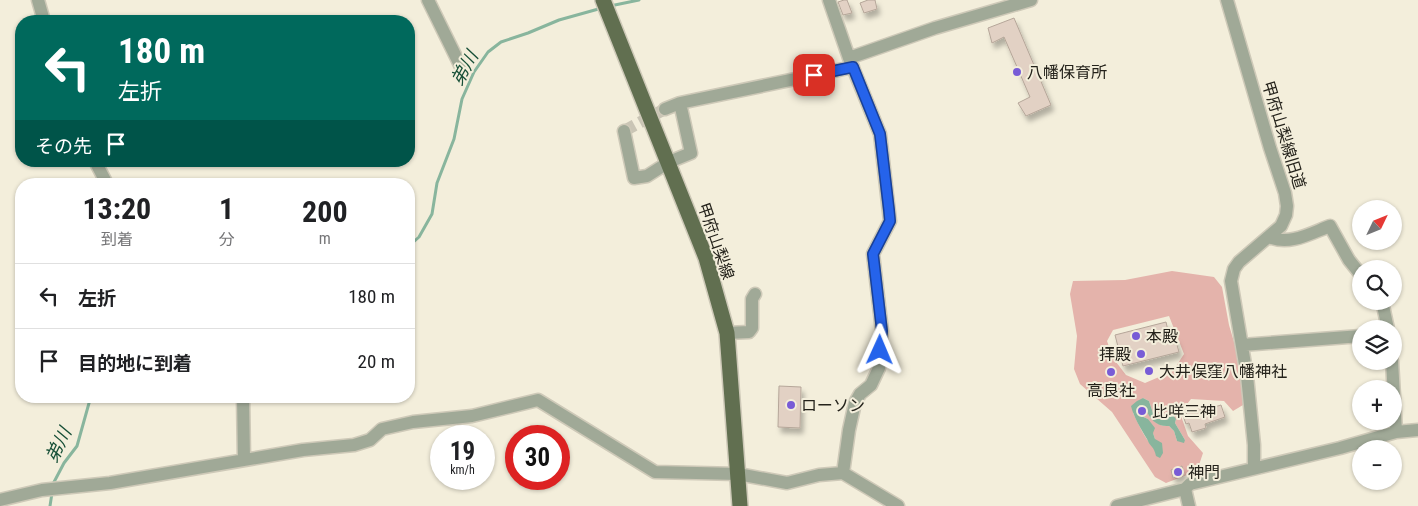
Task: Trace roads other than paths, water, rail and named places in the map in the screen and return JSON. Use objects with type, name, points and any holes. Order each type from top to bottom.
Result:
[{"type":"main road","name":"甲府山梨線","points":[[603,0],[706,258],[727,333],[740,506]]},
{"type":"street","points":[[38,0],[42,15]]},
{"type":"street","points":[[428,0],[462,69]]},
{"type":"street","points":[[829,0],[851,63],[880,134],[890,221],[873,254],[882,331],[879,368],[871,385],[860,394],[855,403],[843,473]]},
{"type":"street","points":[[664,108],[851,63],[935,28],[1031,0]]},
{"type":"street","name":"甲府山梨線旧道","points":[[1227,0],[1285,193],[1287,206],[1286,215],[1281,226],[1239,262],[1234,269],[1231,281],[1242,345],[1254,445],[1254,468]]},
{"type":"street","points":[[624,131],[634,178],[647,176],[669,162],[691,153],[680,103]]},
{"type":"street","points":[[1269,237],[1278,241],[1294,240],[1330,226],[1352,264]]},
{"type":"street","points":[[727,333],[749,332],[752,328],[752,299],[755,294]]},
{"type":"street","points":[[1242,345],[1352,337]]},
{"type":"street","points":[[1393,370],[1396,432]]},
{"type":"street","points":[[0,500],[42,490],[110,483],[303,450],[354,445],[370,440],[382,429],[413,422],[472,416],[538,400],[655,472],[738,474],[787,483],[819,474],[843,473],[898,506]]},
{"type":"street","points":[[243,403],[244,460]]},
{"type":"street","points":[[1117,506],[1185,489],[1190,484],[1340,448],[1396,432],[1418,430]]},
{"type":"street","points":[[1185,489],[1189,506]]},
{"type":"waterway","name":"弟川","points":[[610,6],[639,0]]},
{"type":"waterway","name":"弟川","points":[[415,241],[432,214],[437,183],[454,139],[462,99],[474,72],[488,52],[501,42],[559,20],[602,8]]},
{"type":"waterway","name":"弟川","points":[[53,484],[64,463],[77,446],[89,403]]},
{"type":"waterway","name":"弟川","points":[[50,506],[52,493]]},
{"type":"tunnel","points":[[624,131],[665,109]]},
{"type":"place","name":"八幡保育所","points":[[1017,72]]},
{"type":"place","name":"本殿","points":[[1136,336]]},
{"type":"place","name":"拝殿","points":[[1141,354]]},
{"type":"place","name":"大井俣窪八幡神社","points":[[1149,371]]},
{"type":"place","name":"高良社","points":[[1111,372]]},
{"type":"place","name":"ローソン","points":[[791,405]]},
{"type":"place","name":"比咩三神","points":[[1142,411]]},
{"type":"place","name":"神門","points":[[1178,472]]}]
